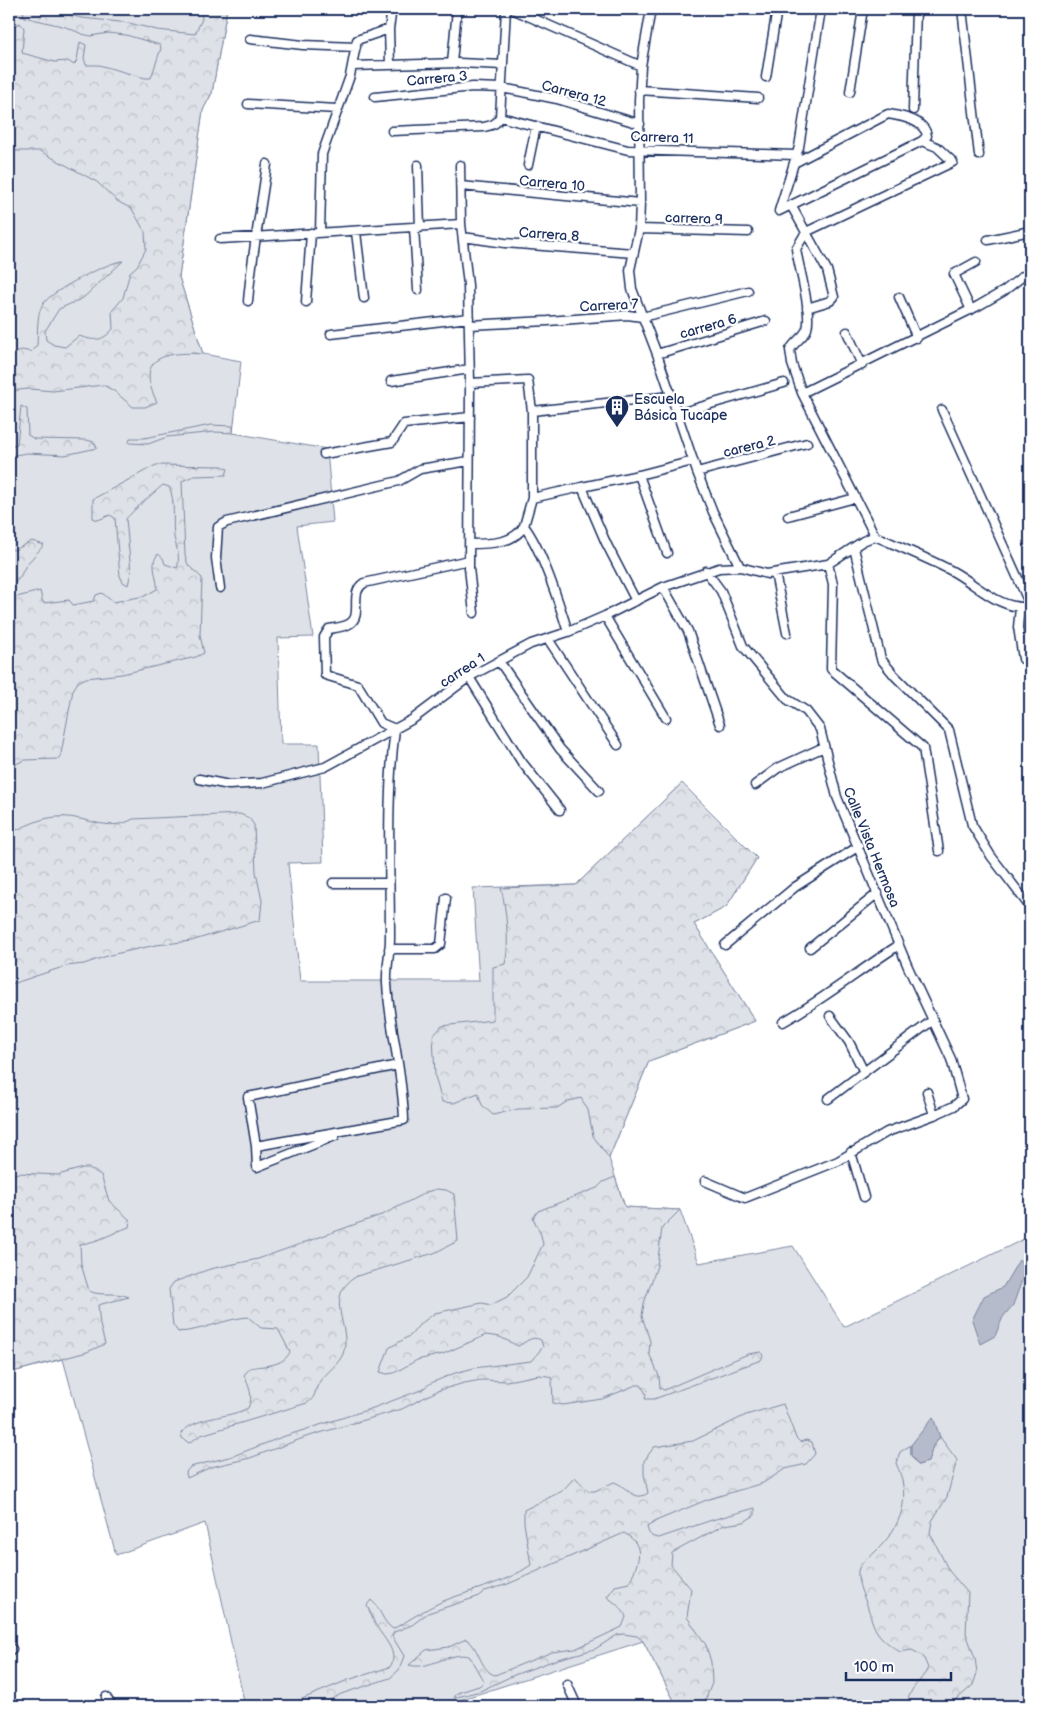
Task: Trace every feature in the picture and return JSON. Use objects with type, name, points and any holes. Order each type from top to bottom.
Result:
[{"type":"street","points":[[390,65],[389,29],[392,9]]},
{"type":"street","points":[[452,63],[456,9]]},
{"type":"street","points":[[392,131],[494,125],[500,117],[506,9]]},
{"type":"street","points":[[512,9],[641,66]]},
{"type":"street","points":[[651,9],[641,66],[639,90],[640,203],[639,229],[630,270],[632,289],[713,512],[740,567],[767,574],[828,564],[875,536]]},
{"type":"street","points":[[766,77],[777,9]]},
{"type":"street","points":[[794,163],[888,114],[921,125],[926,130],[927,136],[922,141],[779,211],[796,155],[821,9]]},
{"type":"street","points":[[850,92],[863,9]]},
{"type":"street","points":[[913,110],[916,9]]},
{"type":"street","points":[[962,9],[979,155]]},
{"type":"street","points":[[320,232],[322,154],[352,66],[357,40],[389,29]]},
{"type":"street","points":[[250,39],[303,45],[356,47]]},
{"type":"street","points":[[352,66],[452,63],[503,65]]},
{"type":"street","name":"Carrera 3","points":[[375,97],[473,87],[502,88]]},
{"type":"street","name":"Carrera 12","points":[[502,88],[557,99],[640,124]]},
{"type":"street","points":[[639,90],[758,98]]},
{"type":"street","points":[[248,104],[337,109]]},
{"type":"street","name":"Carrera 11","points":[[500,117],[628,150],[796,155]]},
{"type":"street","points":[[528,165],[536,126]]},
{"type":"street","points":[[922,141],[937,147],[953,162],[806,232],[796,249],[807,308],[806,332],[790,350],[792,364],[802,393],[875,536],[951,571],[1002,603],[1020,608],[1030,606],[942,410]]},
{"type":"street","points":[[248,301],[251,257],[257,238],[267,164]]},
{"type":"street","points":[[418,165],[418,290]]},
{"type":"street","points":[[460,165],[461,224],[469,321],[469,560],[474,613]]},
{"type":"street","name":"Carrera 10","points":[[461,186],[640,203]]},
{"type":"street","points":[[792,206],[827,270],[834,297],[830,301],[807,308]]},
{"type":"street","points":[[220,239],[461,224]]},
{"type":"street","name":"carrera 9","points":[[639,229],[748,232]]},
{"type":"street","points":[[988,240],[1030,231]]},
{"type":"street","points":[[356,232],[364,298]]},
{"type":"street","points":[[306,302],[312,233]]},
{"type":"street","name":"Carrera 8","points":[[463,237],[505,243],[633,253]]},
{"type":"street","points":[[971,310],[954,274],[976,262]]},
{"type":"street","points":[[802,393],[971,310],[1004,291],[1023,276],[1030,274]]},
{"type":"street","name":"Carrera 7","points":[[331,334],[469,321],[548,322],[628,315],[642,317],[748,291]]},
{"type":"street","points":[[899,296],[917,338]]},
{"type":"street","name":"carrera 6","points":[[657,354],[766,321]]},
{"type":"street","points":[[847,332],[862,365]]},
{"type":"street","points":[[391,381],[470,369]]},
{"type":"street","points":[[469,544],[510,539],[518,535],[524,526],[532,498],[532,411],[528,380],[470,383]]},
{"type":"street","points":[[676,414],[784,383]]},
{"type":"street","points":[[532,411],[671,396]]},
{"type":"street","points":[[324,454],[392,442],[404,424],[470,417]]},
{"type":"street","name":"carera 2","points":[[697,472],[807,444]]},
{"type":"street","points":[[220,588],[216,558],[218,526],[399,481],[420,470],[469,461]]},
{"type":"street","points":[[532,498],[639,475],[693,461]]},
{"type":"street","points":[[639,475],[667,553]]},
{"type":"street","points":[[582,487],[606,543],[636,601]]},
{"type":"street","points":[[788,516],[855,498]]},
{"type":"street","points":[[524,526],[532,536],[568,632]]},
{"type":"street","points":[[854,548],[881,659],[895,676],[949,730],[972,825],[991,856],[1030,907]]},
{"type":"street","points":[[256,1146],[404,1120],[404,1095],[390,1017],[387,981],[391,752],[394,729],[382,723],[358,685],[325,675],[324,637],[329,629],[350,624],[354,619],[356,595],[359,586],[364,583],[469,560]]},
{"type":"street","points":[[828,564],[833,584],[832,669],[923,748],[939,851]]},
{"type":"street","name":"carrea 1","points":[[199,779],[229,785],[262,783],[325,767],[421,714],[469,677],[532,644],[568,632],[663,587],[706,571],[740,567]]},
{"type":"street","name":"Calle Vista Hermosa","points":[[706,571],[721,591],[743,646],[787,699],[806,711],[820,729],[837,797],[899,945],[951,1059],[962,1099],[954,1106],[934,1114]]},
{"type":"street","points":[[774,573],[786,633]]},
{"type":"street","points":[[663,587],[688,631],[720,725]]},
{"type":"street","points":[[1020,608],[1018,627],[1023,659]]},
{"type":"street","points":[[605,616],[666,718]]},
{"type":"street","points":[[548,639],[618,745]]},
{"type":"street","points":[[499,661],[560,749],[600,791]]},
{"type":"street","points":[[469,677],[521,762],[560,810]]},
{"type":"street","points":[[755,785],[778,768],[824,747]]},
{"type":"street","points":[[726,945],[795,887],[858,846]]},
{"type":"street","points":[[333,883],[388,883]]},
{"type":"street","points":[[810,948],[878,894]]},
{"type":"street","points":[[389,949],[434,949],[441,944],[446,898]]},
{"type":"street","points":[[783,1022],[807,1009],[863,968],[899,945]]},
{"type":"street","points":[[830,1016],[849,1042],[864,1072]]},
{"type":"street","points":[[828,1099],[933,1020]]},
{"type":"street","points":[[349,1130],[257,1167],[256,1146],[248,1098],[398,1066]]},
{"type":"street","points":[[705,1181],[745,1198],[838,1160],[887,1132],[934,1114],[927,1092]]},
{"type":"street","points":[[850,1152],[864,1197]]},
{"type":"street","points":[[567,1684],[577,1706]]},
{"type":"street","points":[[106,1698],[112,1706]]},
{"type":"green space","points":[[9,9],[227,9],[212,93],[203,110],[179,277],[203,354],[241,361],[233,433],[327,449],[333,522],[297,526],[313,637],[278,638],[281,744],[319,744],[323,862],[288,863],[300,981],[479,981],[473,888],[576,885],[682,783],[757,858],[726,907],[694,924],[755,1021],[649,1061],[609,1158],[625,1207],[680,1210],[699,1263],[793,1246],[844,1327],[1030,1236],[1030,1706],[677,1706],[643,1641],[441,1706],[245,1706],[205,1523],[116,1555],[63,1359],[9,1373]]},
{"type":"green space","points":[[23,9],[43,9],[82,18],[129,23],[157,30],[195,34],[202,19],[201,11],[188,9],[227,9],[212,93],[203,110],[179,277],[203,354],[177,354],[157,360],[151,366],[149,375],[157,402],[145,407],[133,407],[114,391],[103,385],[53,391],[29,389],[9,391],[9,355],[22,350],[31,352],[37,345],[39,313],[48,298],[81,278],[106,266],[123,261],[83,298],[59,309],[45,331],[46,340],[54,345],[65,347],[79,336],[98,339],[105,336],[113,329],[112,311],[123,298],[130,272],[137,266],[146,249],[145,232],[132,209],[117,201],[97,182],[40,151],[13,151],[9,146],[9,52],[13,45],[14,26],[20,23],[24,28],[22,53],[55,62],[68,61],[74,65],[77,60],[80,42],[86,45],[84,58],[86,65],[99,65],[145,78],[151,78],[161,48],[160,45],[126,35],[108,33],[91,36],[82,34],[66,27],[24,17]]},
{"type":"green space","points":[[21,406],[27,409],[28,435],[34,439],[87,440],[94,442],[97,448],[65,455],[27,453],[9,456],[9,446],[17,444]]},
{"type":"green space","points":[[211,425],[233,426],[233,433],[215,432],[167,437],[148,444],[129,443],[130,438],[144,438]]},
{"type":"green space","points":[[156,465],[222,466],[228,469],[226,475],[194,476],[182,481],[185,555],[188,565],[202,578],[200,635],[204,653],[196,657],[122,674],[86,678],[78,682],[73,690],[60,759],[25,760],[9,767],[9,599],[40,591],[43,603],[69,600],[73,605],[94,601],[96,595],[102,593],[113,602],[145,596],[157,589],[154,562],[158,554],[163,558],[165,564],[177,568],[178,564],[178,552],[174,537],[173,505],[169,487],[163,485],[126,519],[131,572],[128,585],[123,582],[120,576],[115,518],[110,515],[98,520],[93,518],[93,499]]},
{"type":"green space","points":[[32,541],[44,545],[26,565],[20,577],[9,590],[9,549],[15,550]]},
{"type":"green space","points":[[682,783],[757,858],[726,907],[694,924],[755,1021],[649,1061],[609,1158],[593,1136],[588,1110],[581,1098],[568,1101],[557,1108],[518,1109],[493,1115],[482,1105],[478,1093],[454,1103],[442,1102],[435,1076],[433,1036],[442,1026],[493,1020],[493,967],[505,964],[507,947],[506,915],[501,888],[576,885]]},
{"type":"green space","points":[[240,814],[249,818],[254,825],[256,872],[262,901],[260,920],[191,941],[156,945],[110,955],[84,964],[66,966],[9,985],[9,833],[38,821],[57,817],[76,818],[114,825],[133,819]]},
{"type":"green space","points":[[89,1168],[101,1175],[109,1201],[130,1220],[129,1227],[99,1239],[80,1244],[81,1264],[89,1291],[129,1297],[98,1305],[100,1325],[105,1344],[87,1352],[9,1373],[9,1177],[18,1173],[58,1175]]},
{"type":"green space","points":[[615,1177],[625,1207],[680,1210],[662,1228],[657,1266],[644,1303],[642,1316],[650,1341],[649,1353],[659,1376],[660,1388],[664,1390],[748,1354],[761,1352],[763,1356],[761,1360],[654,1399],[645,1399],[646,1394],[641,1385],[636,1385],[602,1399],[563,1405],[553,1403],[552,1378],[539,1375],[507,1381],[482,1380],[464,1383],[437,1391],[402,1409],[306,1437],[250,1458],[211,1467],[187,1478],[186,1472],[190,1467],[233,1456],[282,1437],[373,1408],[421,1390],[431,1383],[455,1373],[474,1368],[531,1361],[543,1347],[541,1340],[534,1338],[518,1346],[500,1337],[486,1335],[443,1354],[417,1360],[394,1373],[380,1372],[389,1348],[411,1335],[419,1325],[435,1313],[482,1303],[491,1305],[507,1297],[527,1277],[543,1244],[533,1218],[538,1211],[597,1188],[603,1182]]},
{"type":"green space","points":[[436,1189],[446,1190],[454,1194],[458,1241],[434,1253],[357,1276],[346,1284],[341,1293],[339,1303],[345,1343],[343,1354],[320,1381],[310,1401],[201,1435],[189,1443],[182,1438],[181,1433],[196,1423],[248,1408],[251,1395],[244,1375],[250,1368],[278,1363],[287,1357],[290,1352],[278,1329],[261,1328],[248,1317],[196,1330],[178,1332],[173,1325],[169,1289],[174,1282],[210,1269],[258,1259],[384,1214]]},
{"type":"green space","points":[[783,1404],[796,1438],[800,1442],[806,1440],[812,1442],[815,1454],[806,1464],[785,1469],[763,1483],[709,1499],[658,1520],[647,1527],[651,1535],[659,1538],[755,1508],[755,1515],[744,1522],[724,1525],[672,1553],[671,1565],[691,1589],[687,1617],[706,1645],[711,1662],[712,1683],[705,1701],[708,1706],[677,1706],[643,1641],[637,1636],[623,1634],[617,1635],[595,1649],[558,1659],[514,1675],[480,1691],[454,1698],[457,1693],[479,1686],[484,1682],[469,1656],[454,1656],[424,1665],[409,1665],[426,1650],[449,1647],[466,1639],[474,1647],[486,1669],[495,1675],[552,1652],[575,1649],[622,1627],[626,1617],[622,1610],[607,1597],[615,1586],[629,1583],[637,1563],[638,1550],[636,1544],[624,1533],[508,1584],[485,1591],[477,1597],[428,1613],[412,1625],[394,1632],[392,1636],[404,1656],[399,1670],[390,1678],[341,1694],[319,1706],[285,1706],[348,1680],[390,1667],[393,1656],[389,1645],[375,1624],[367,1605],[371,1600],[386,1623],[393,1629],[441,1602],[521,1572],[531,1565],[524,1523],[524,1510],[562,1491],[575,1477],[588,1491],[595,1491],[614,1482],[635,1495],[643,1496],[648,1493],[644,1474],[644,1461],[654,1447],[693,1441],[746,1415]]},
{"type":"green space","points":[[940,1437],[957,1460],[947,1497],[932,1521],[930,1533],[949,1571],[968,1593],[966,1633],[975,1658],[977,1673],[973,1685],[949,1706],[907,1706],[912,1689],[928,1668],[923,1656],[912,1650],[900,1652],[878,1634],[861,1590],[858,1571],[892,1532],[902,1511],[904,1500],[903,1488],[896,1463],[900,1452],[911,1445],[911,1455],[918,1465],[928,1462],[933,1446]]},
{"type":"water","points":[[1019,1260],[1026,1269],[1013,1305],[1003,1317],[995,1336],[980,1344],[972,1320],[984,1296],[1003,1287]]},
{"type":"water","points":[[933,1417],[940,1437],[933,1446],[928,1462],[918,1465],[911,1455],[911,1445]]},
{"type":"place","name":"Escuela Básica Tucape","points":[[617,428]]}]
